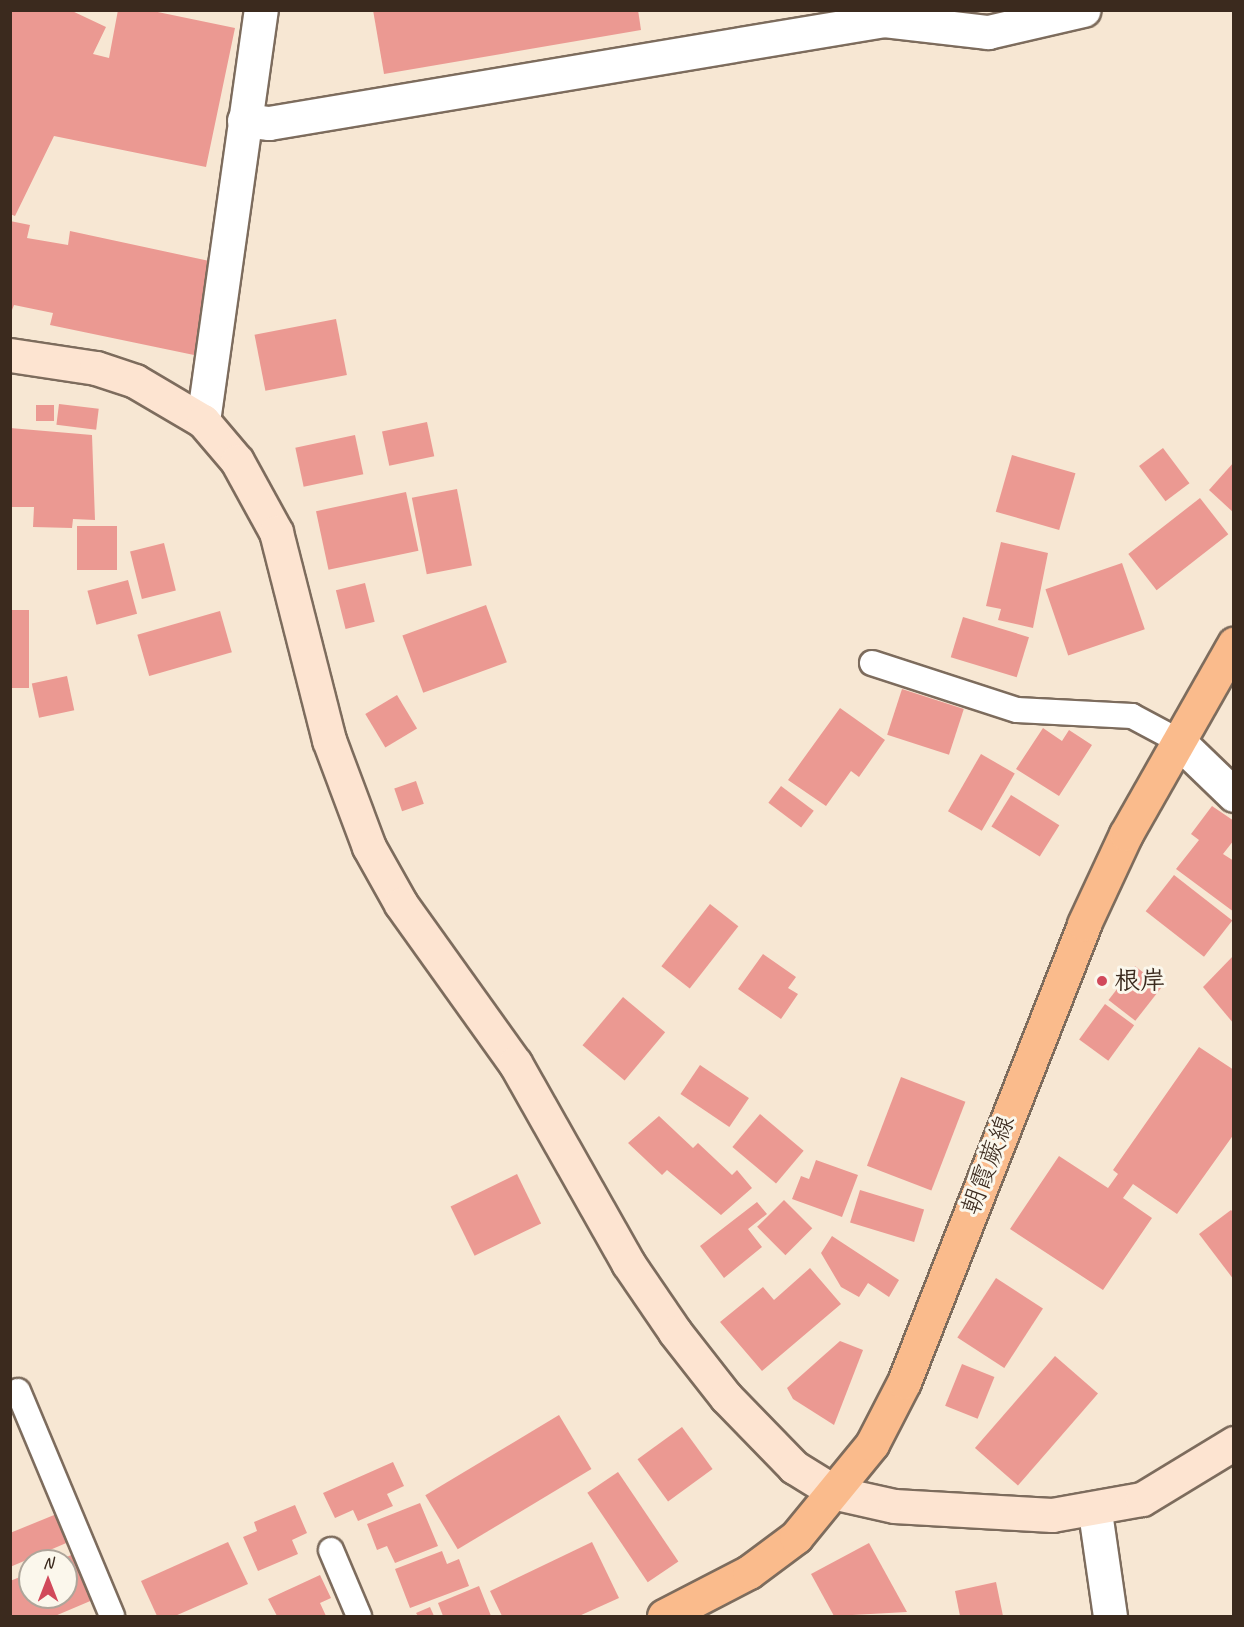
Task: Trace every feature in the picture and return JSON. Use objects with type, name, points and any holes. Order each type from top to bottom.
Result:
[{"type":"main road","name":"朝霞蕨線","points":[[670,1615],[749,1572],[796,1537],[836,1493],[872,1444],[904,1382],[1084,924],[1177,740],[1233,644]]},
{"type":"street","points":[[203,421],[261,10]]},
{"type":"street","points":[[244,120],[269,123],[884,20],[988,32],[1083,10]]},
{"type":"street","points":[[10,355],[96,368],[135,381],[203,421],[261,497],[276,531],[344,789],[401,903],[509,1053],[628,1263],[675,1332],[764,1440],[836,1493],[960,1513],[1095,1512],[1142,1499],[1233,1443]]},
{"type":"street","points":[[1177,740],[1233,795]]},
{"type":"street","points":[[1095,1512],[1110,1617]]},
{"type":"lane","points":[[872,663],[1017,710],[1132,716],[1177,740]]},
{"type":"lane","points":[[18,1390],[112,1617]]},
{"type":"lane","points":[[331,1550],[359,1617]]},
{"type":"building","points":[[10,10],[70,10],[106,27],[93,54],[109,58],[118,10],[148,10],[235,28],[206,167],[54,136],[15,216],[10,214]]},
{"type":"building","points":[[373,10],[638,10],[641,30],[384,74]]},
{"type":"building","points":[[10,221],[30,225],[27,238],[68,245],[70,231],[214,262],[194,355],[50,325],[53,313],[14,305],[10,315]]},
{"type":"building","points":[[336,319],[347,375],[265,391],[255,335]]},
{"type":"building","points":[[59,404],[99,409],[96,430],[56,425]]},
{"type":"building","points":[[36,405],[54,405],[54,421],[36,421]]},
{"type":"building","points":[[427,422],[434,456],[389,466],[382,432]]},
{"type":"building","points":[[10,428],[92,435],[95,520],[73,519],[72,528],[33,527],[34,507],[10,507]]},
{"type":"building","points":[[355,435],[363,474],[304,487],[295,448]]},
{"type":"building","points":[[1163,448],[1189,483],[1166,501],[1139,466]]},
{"type":"building","points":[[1012,455],[1075,473],[1059,530],[996,512]]},
{"type":"building","points":[[1234,462],[1234,513],[1209,490]]},
{"type":"building","points":[[457,489],[472,566],[427,574],[412,498]]},
{"type":"building","points":[[406,492],[418,551],[328,570],[316,511]]},
{"type":"building","points":[[1200,498],[1228,534],[1157,590],[1128,554]]},
{"type":"building","points":[[77,526],[117,526],[117,570],[77,570]]},
{"type":"building","points":[[1001,542],[1048,553],[1033,628],[998,620],[1001,609],[986,606]]},
{"type":"building","points":[[164,543],[176,591],[142,599],[130,551]]},
{"type":"building","points":[[1122,563],[1145,629],[1068,656],[1045,589]]},
{"type":"building","points":[[128,580],[137,614],[96,625],[87,591]]},
{"type":"building","points":[[365,583],[375,622],[346,629],[336,590]]},
{"type":"building","points":[[486,605],[507,662],[423,693],[402,635]]},
{"type":"building","points":[[10,610],[29,610],[29,688],[10,688]]},
{"type":"building","points":[[220,611],[232,652],[149,676],[137,635]]},
{"type":"building","points":[[963,617],[1029,637],[1017,677],[951,657]]},
{"type":"building","points":[[67,676],[74,710],[39,718],[32,683]]},
{"type":"building","points":[[902,689],[964,709],[949,755],[887,735]]},
{"type":"building","points":[[397,695],[417,728],[385,747],[365,714]]},
{"type":"building","points":[[840,708],[885,740],[859,777],[851,771],[826,806],[788,780]]},
{"type":"building","points":[[1043,728],[1062,741],[1069,730],[1092,745],[1059,796],[1016,769]]},
{"type":"building","points":[[981,754],[1015,774],[982,831],[948,811]]},
{"type":"building","points":[[416,781],[424,804],[402,811],[394,788]]},
{"type":"building","points":[[781,786],[814,811],[801,827],[768,803]]},
{"type":"building","points":[[1011,795],[1059,825],[1040,857],[991,826]]},
{"type":"building","points":[[1212,806],[1234,821],[1234,840],[1223,854],[1234,861],[1234,912],[1176,869],[1199,840],[1191,834]]},
{"type":"building","points":[[1174,875],[1232,921],[1204,957],[1146,911]]},
{"type":"building","points":[[710,904],[738,926],[690,988],[661,966]]},
{"type":"building","points":[[763,954],[796,977],[788,988],[798,994],[781,1019],[738,989]]},
{"type":"building","points":[[1234,955],[1234,1024],[1203,987]]},
{"type":"building","points":[[1135,966],[1162,987],[1135,1021],[1109,1000]]},
{"type":"building","points":[[623,997],[665,1032],[625,1081],[583,1045]]},
{"type":"building","points":[[1105,1004],[1134,1025],[1108,1061],[1079,1040]]},
{"type":"building","points":[[1199,1047],[1234,1070],[1234,1134],[1177,1214],[1133,1184],[1123,1198],[1152,1218],[1103,1290],[1010,1229],[1059,1156],[1108,1188],[1118,1174],[1113,1170]]},
{"type":"building","points":[[700,1065],[749,1098],[729,1127],[680,1094]]},
{"type":"building","points":[[901,1077],[965,1102],[931,1190],[867,1166]]},
{"type":"building","points":[[760,1114],[804,1151],[776,1184],[732,1147]]},
{"type":"building","points":[[659,1116],[693,1148],[698,1143],[732,1175],[737,1170],[752,1188],[721,1215],[667,1170],[662,1175],[628,1143]]},
{"type":"building","points":[[816,1160],[858,1175],[842,1217],[792,1199],[801,1176],[809,1179]]},
{"type":"building","points":[[517,1174],[541,1223],[475,1256],[450,1206]]},
{"type":"building","points":[[860,1190],[924,1210],[914,1242],[850,1223]]},
{"type":"building","points":[[784,1200],[812,1228],[785,1255],[757,1227]]},
{"type":"building","points":[[757,1202],[767,1214],[748,1229],[762,1247],[724,1278],[700,1246]]},
{"type":"building","points":[[1231,1210],[1234,1213],[1234,1280],[1199,1234]]},
{"type":"building","points":[[832,1236],[899,1280],[889,1297],[868,1283],[859,1297],[841,1287],[821,1253]]},
{"type":"building","points":[[810,1268],[841,1304],[762,1371],[720,1322],[763,1287],[774,1300]]},
{"type":"building","points":[[996,1278],[1043,1308],[1004,1368],[957,1338]]},
{"type":"building","points":[[840,1341],[863,1350],[834,1425],[793,1399],[787,1388]]},
{"type":"building","points":[[1055,1356],[1098,1393],[1018,1485],[975,1448]]},
{"type":"building","points":[[962,1364],[994,1377],[978,1419],[945,1406]]},
{"type":"building","points":[[559,1415],[591,1469],[458,1549],[425,1495]]},
{"type":"building","points":[[682,1427],[713,1469],[668,1501],[638,1459]]},
{"type":"building","points":[[393,1462],[404,1486],[387,1494],[393,1506],[358,1521],[353,1510],[335,1518],[323,1493]]},
{"type":"building","points":[[618,1472],[678,1562],[648,1582],[587,1493]]},
{"type":"building","points":[[420,1503],[438,1546],[395,1563],[387,1546],[377,1550],[367,1524]]},
{"type":"building","points":[[295,1505],[307,1533],[292,1540],[298,1554],[258,1571],[243,1537],[257,1531],[254,1522]]},
{"type":"building","points":[[59,1513],[71,1541],[52,1549],[18,1549],[18,1564],[10,1567],[10,1533]]},
{"type":"building","points":[[228,1542],[248,1584],[175,1616],[157,1616],[141,1581]]},
{"type":"building","points":[[592,1542],[619,1598],[579,1616],[502,1616],[490,1591]]},
{"type":"building","points":[[869,1543],[907,1612],[834,1616],[811,1574]]},
{"type":"building","points":[[442,1551],[447,1564],[459,1559],[469,1586],[410,1608],[395,1569]]},
{"type":"building","points":[[78,1558],[95,1599],[78,1606]]},
{"type":"building","points":[[320,1575],[331,1598],[320,1603],[326,1616],[277,1616],[268,1599]]},
{"type":"building","points":[[18,1578],[18,1609],[71,1609],[55,1616],[10,1616],[10,1581]]},
{"type":"building","points":[[996,1582],[1003,1616],[960,1616],[955,1591]]},
{"type":"building","points":[[479,1586],[491,1616],[443,1616],[438,1603]]},
{"type":"building","points":[[430,1607],[434,1616],[418,1616],[416,1613]]},
{"type":"place","name":"根岸","points":[[1102,981]]}]
